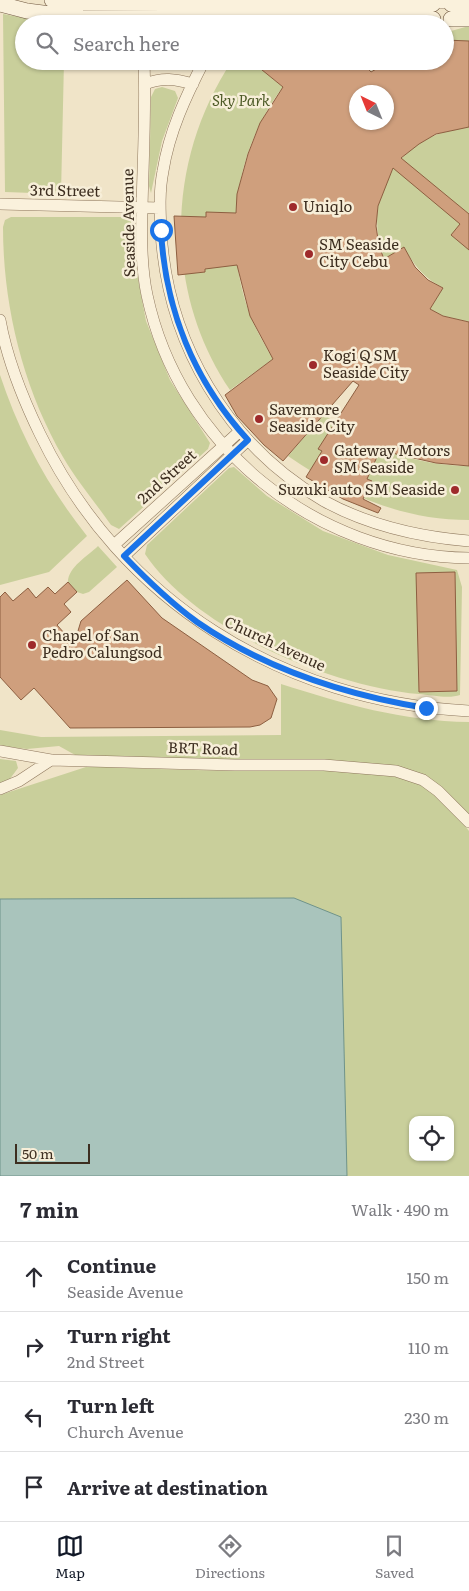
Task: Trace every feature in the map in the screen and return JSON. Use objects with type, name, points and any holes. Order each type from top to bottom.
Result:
[{"type":"main road","points":[[52,0],[442,8],[469,19]]},
{"type":"main road","points":[[0,4],[51,15]]},
{"type":"main road","points":[[325,15],[442,8],[469,4]]},
{"type":"street","points":[[142,3],[142,15]]},
{"type":"street","name":"Seaside Avenue","points":[[144,70],[142,207],[143,263],[146,294],[155,325],[182,388],[195,410],[232,456],[271,491],[313,518],[336,530],[391,548],[426,555],[469,558]]},
{"type":"street","name":"Seaside Avenue","points":[[200,70],[172,132],[163,170],[160,208],[162,255],[178,326],[203,379],[248,440],[285,475],[325,501],[349,513],[382,525],[449,539],[469,541]]},
{"type":"street","points":[[144,84],[157,79],[171,78],[193,84]]},
{"type":"street","name":"3rd Street","points":[[0,204],[160,208]]},
{"type":"street","name":"Church Avenue","points":[[0,320],[15,373],[30,415],[52,460],[89,516],[114,545],[164,594],[195,620],[247,651],[336,688],[391,702],[426,708],[469,711]]},
{"type":"street","name":"2nd Street","points":[[114,545],[240,431]]},
{"type":"street","name":"2nd Street","points":[[124,556],[248,440]]},
{"type":"street","name":"BRT Road","points":[[0,751],[51,760],[235,765],[324,765],[406,774],[423,780],[438,791],[469,822]]},
{"type":"street","points":[[0,789],[20,781],[51,760]]},
{"type":"green space","points":[[3,14],[15,16],[15,70],[64,70],[61,194],[5,192]]},
{"type":"green space","points":[[469,26],[469,41],[454,41],[454,30]]},
{"type":"green space","name":"Sky Park","points":[[227,70],[262,70],[283,87],[266,112],[253,139],[244,167],[235,227],[236,257],[241,286],[252,321],[273,359],[230,390],[208,352],[193,311],[184,268],[181,226],[185,182],[194,140],[210,100]]},
{"type":"green space","points":[[162,87],[175,91],[178,98],[162,141],[151,193],[149,186],[151,97],[155,89]]},
{"type":"green space","points":[[469,127],[469,322],[443,316],[430,309],[443,288],[420,271],[404,248],[384,259],[378,235],[378,212],[382,190],[392,171],[406,154],[424,141],[445,132]]},
{"type":"green space","points":[[11,217],[126,217],[131,220],[137,273],[146,321],[170,380],[210,443],[208,449],[119,529],[111,525],[63,457],[49,431],[26,375],[11,316],[4,257],[3,227],[5,220]]},
{"type":"green space","points":[[0,375],[17,419],[36,460],[60,499],[87,536],[49,572],[0,585]]},
{"type":"green space","points":[[324,414],[356,436],[392,452],[430,463],[469,466],[469,520],[444,519],[396,510],[352,493],[330,482],[288,456]]},
{"type":"green space","points":[[234,467],[267,496],[323,531],[388,555],[457,570],[462,587],[460,695],[451,697],[384,689],[307,666],[268,650],[231,630],[197,607],[168,582],[145,554],[147,545],[229,468]]},
{"type":"green space","points":[[98,546],[117,567],[89,592],[83,594],[77,592],[68,582],[71,571]]},
{"type":"green space","points":[[281,684],[397,715],[469,722],[469,816],[432,782],[406,769],[252,760],[77,756],[59,746],[27,749],[0,746],[0,730],[41,737],[281,735]]},
{"type":"green space","points":[[0,759],[16,761],[18,768],[9,780],[0,784]]},
{"type":"green space","points":[[89,766],[196,770],[358,772],[412,781],[429,790],[451,809],[469,831],[469,1176],[341,1176],[294,898],[0,899],[0,795]]},
{"type":"water","points":[[294,898],[341,917],[347,1176],[0,1176],[0,899]]},
{"type":"building","name":"SM Seaside City Cebu","points":[[454,40],[469,41],[469,127],[436,134],[401,158],[469,214],[469,250],[451,235],[460,224],[393,168],[378,206],[376,226],[379,246],[384,259],[404,247],[415,267],[428,280],[443,288],[430,309],[443,316],[469,322],[469,466],[436,463],[396,454],[381,448],[367,479],[372,481],[363,499],[381,508],[378,513],[343,499],[306,477],[322,451],[318,449],[359,385],[353,381],[283,461],[264,445],[237,416],[225,395],[273,359],[250,316],[237,265],[205,269],[205,272],[178,275],[174,216],[206,217],[206,212],[236,213],[237,194],[248,154],[260,123],[283,87],[262,70],[369,70],[371,72],[374,70],[454,70]]},
{"type":"building","points":[[455,572],[457,691],[419,692],[416,573]]},
{"type":"building","points":[[127,580],[162,618],[252,680],[268,686],[277,699],[271,718],[260,725],[250,727],[70,728],[34,688],[21,700],[0,677],[0,597],[5,592],[13,601],[28,588],[36,598],[48,587],[55,594],[68,582],[77,592],[64,604],[71,612],[57,625],[74,644],[81,621]]},
{"type":"place","name":"Uniqlo","points":[[293,207]]},
{"type":"place","name":"SM Seaside City Cebu","points":[[309,254]]},
{"type":"place","name":"Kogi Q SM Seaside City","points":[[313,365]]},
{"type":"place","name":"Savemore Seaside City","points":[[259,419]]},
{"type":"place","name":"Gateway Motors SM Seaside","points":[[324,460]]},
{"type":"place","name":"Suzuki auto SM Seaside","points":[[455,490]]},
{"type":"place","name":"Chapel of San Pedro Calungsod","points":[[32,645]]},
{"type":"route","points":[[161,230],[162,255],[178,326],[203,379],[215,398],[248,440],[124,556],[195,620],[247,651],[336,688],[391,702],[426,708]]}]
